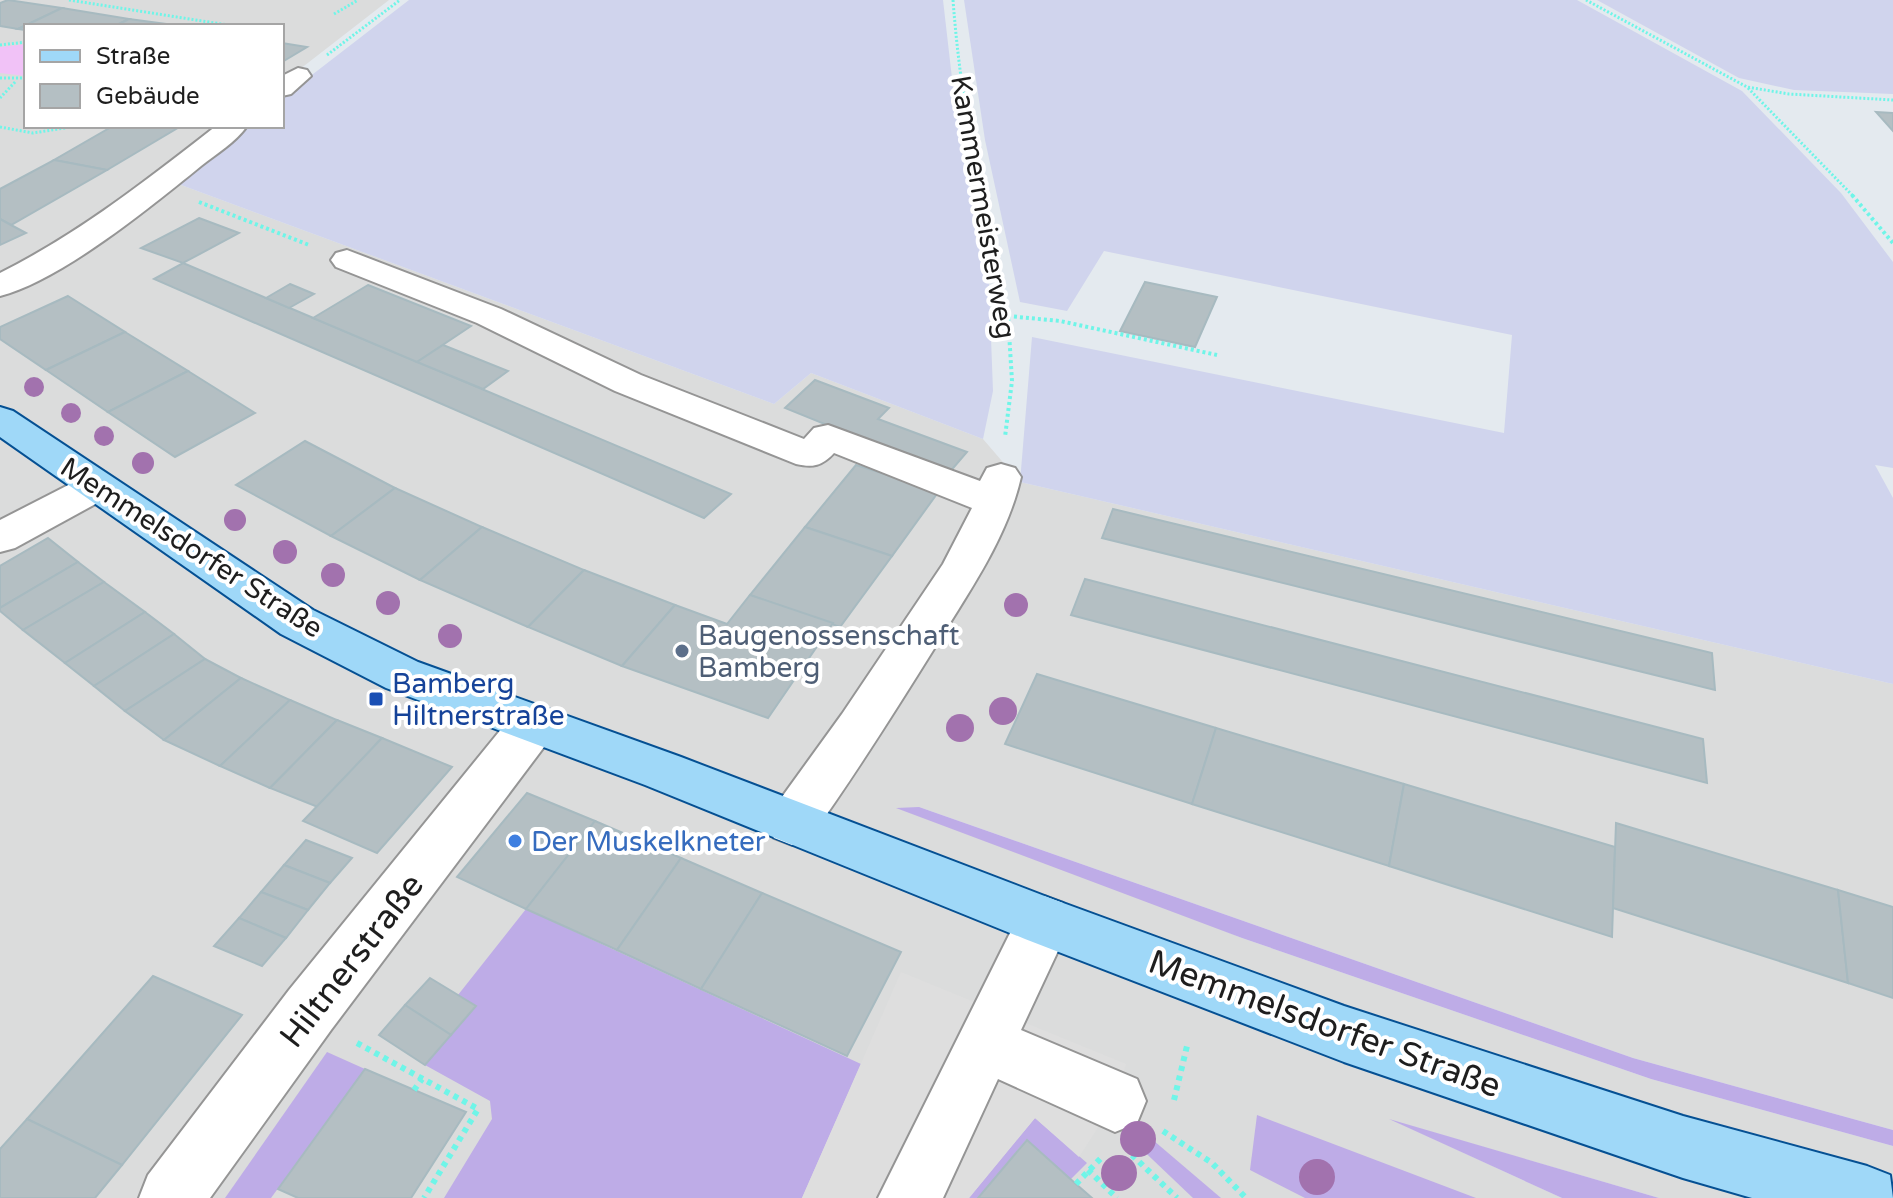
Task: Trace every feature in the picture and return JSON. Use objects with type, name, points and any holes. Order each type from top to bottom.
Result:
[{"type":"main road","name":"Memmelsdorfer Straße","points":[[0,419],[297,622],[402,675],[663,771],[1044,921],[1358,1039],[1683,1147],[1867,1198]]},
{"type":"street","points":[[0,286],[64,253],[158,186],[230,128]]},
{"type":"street","points":[[347,260],[489,316],[628,383],[810,455],[828,437],[998,490],[966,564],[843,754],[792,823]]},
{"type":"street","points":[[0,538],[96,487]]},
{"type":"street","name":"Hiltnerstraße","points":[[171,1198],[306,1017],[533,725]]},
{"type":"street","points":[[910,1198],[1044,921]]},
{"type":"street","points":[[986,1044],[1121,1126]]},
{"type":"path","points":[[69,0],[221,24]]},
{"type":"path","points":[[334,14],[358,0]]},
{"type":"path","points":[[290,82],[400,0]]},
{"type":"path","name":"Kammermeisterweg","points":[[953,0],[956,44],[971,146],[1008,316],[1012,381],[998,490]]},
{"type":"path","points":[[1586,0],[1747,87],[1876,220],[1893,243]]},
{"type":"path","points":[[0,45],[24,42]]},
{"type":"path","points":[[0,78],[24,78]]},
{"type":"path","points":[[0,98],[16,80]]},
{"type":"path","points":[[1747,87],[1789,94],[1893,100]]},
{"type":"path","points":[[0,127],[33,133],[64,128]]},
{"type":"path","points":[[158,186],[347,260]]},
{"type":"path","points":[[1008,316],[1060,321],[1217,355]]},
{"type":"path","points":[[306,1017],[478,1109],[424,1198]]},
{"type":"path","points":[[1173,1104],[1187,1046]]},
{"type":"path","points":[[414,1090],[422,1079]]},
{"type":"path","points":[[1167,1133],[1170,1119]]},
{"type":"path","points":[[1121,1126],[1167,1133],[1212,1163],[1246,1198]]},
{"type":"path","points":[[1121,1126],[1177,1198]]},
{"type":"path","points":[[1076,1184],[1096,1163]]},
{"type":"path","points":[[1088,1170],[1117,1198]]},
{"type":"shaded area","points":[[0,0],[389,0],[284,81],[284,24],[24,24],[24,128],[224,128],[173,182],[774,404],[811,373],[983,439],[1020,482],[1893,684],[1893,1130],[1633,1058],[919,807],[1242,938],[1651,1079],[1893,1146],[1893,1198],[1659,1198],[1397,1122],[1562,1198],[0,1198]]},
{"type":"shaded area","points":[[409,0],[943,0],[959,139],[989,285],[993,391],[983,439],[811,373],[774,404],[173,182],[243,128],[284,128],[284,96]]},
{"type":"shaded area","points":[[964,0],[1577,0],[1742,91],[1841,193],[1893,262],[1893,468],[1875,465],[1893,498],[1893,684],[1020,482],[1032,337],[1504,433],[1512,335],[1104,251],[1067,311],[1020,302],[985,140]]},
{"type":"shaded area","points":[[1597,0],[1893,0],[1893,94],[1794,90],[1739,78]]},
{"type":"shaded area","points":[[24,44],[24,76],[0,73],[0,47]]},
{"type":"shaded area","points":[[919,807],[1633,1058],[1893,1130],[1893,1146],[1651,1079],[1242,938],[896,808]]},
{"type":"shaded area","points":[[526,909],[861,1064],[802,1198],[444,1198],[492,1119],[490,1101],[425,1065],[475,1006],[458,995]]},
{"type":"shaded area","points":[[901,972],[1126,1064],[1115,1101],[1079,1157],[1035,1118],[969,1198],[802,1198]]},
{"type":"shaded area","points":[[327,1052],[365,1069],[271,1198],[225,1198]]},
{"type":"shaded area","points":[[1257,1115],[1476,1198],[1305,1198],[1250,1170]]},
{"type":"shaded area","points":[[1035,1118],[1087,1163],[1071,1179],[1026,1140],[978,1198],[969,1198]]},
{"type":"shaded area","points":[[1389,1119],[1659,1198],[1562,1198]]},
{"type":"shaded area","points":[[1140,1129],[1221,1198],[1193,1198],[1131,1139]]},
{"type":"building","points":[[8,0],[62,8],[18,29],[0,26],[0,3]]},
{"type":"building","points":[[62,8],[129,19],[119,24],[28,24]]},
{"type":"building","points":[[129,19],[166,24],[119,24]]},
{"type":"building","points":[[284,43],[307,47],[284,61]]},
{"type":"building","points":[[1876,112],[1893,113],[1893,131]]},
{"type":"building","points":[[110,128],[178,128],[107,170],[54,160]]},
{"type":"building","points":[[54,160],[107,170],[11,225],[0,219],[0,189]]},
{"type":"building","points":[[199,218],[239,233],[183,263],[141,248]]},
{"type":"building","points":[[0,219],[11,225],[26,233],[0,245]]},
{"type":"building","points":[[183,263],[731,494],[704,518],[154,279]]},
{"type":"building","points":[[1145,282],[1217,297],[1195,347],[1120,331]]},
{"type":"building","points":[[290,284],[314,294],[289,308],[266,298]]},
{"type":"building","points":[[368,285],[471,326],[417,362],[313,318]]},
{"type":"building","points":[[68,296],[125,332],[46,370],[0,339],[0,327]]},
{"type":"building","points":[[125,332],[188,371],[108,412],[46,370]]},
{"type":"building","points":[[443,345],[508,371],[483,389],[417,362]]},
{"type":"building","points":[[188,371],[255,413],[175,457],[108,412]]},
{"type":"building","points":[[815,380],[889,408],[878,419],[967,452],[948,474],[785,408]]},
{"type":"building","points":[[305,441],[395,488],[331,536],[236,485]]},
{"type":"building","points":[[856,465],[939,491],[892,556],[805,527]]},
{"type":"building","points":[[395,488],[482,527],[420,580],[331,536]]},
{"type":"building","points":[[1113,509],[1712,653],[1715,690],[1102,538]]},
{"type":"building","points":[[482,527],[584,570],[528,627],[420,580]]},
{"type":"building","points":[[805,527],[892,556],[840,627],[750,595]]},
{"type":"building","points":[[48,538],[78,562],[0,608],[0,566]]},
{"type":"building","points":[[78,562],[104,582],[23,630],[0,611],[0,608]]},
{"type":"building","points":[[584,570],[675,605],[622,666],[528,627]]},
{"type":"building","points":[[1085,579],[1703,739],[1707,783],[1071,615]]},
{"type":"building","points":[[104,582],[145,612],[65,663],[23,630]]},
{"type":"building","points":[[750,595],[833,623],[768,718],[622,666],[675,605],[727,624]]},
{"type":"building","points":[[145,612],[174,634],[94,686],[65,663]]},
{"type":"building","points":[[174,634],[205,659],[125,711],[94,686]]},
{"type":"building","points":[[205,659],[241,678],[164,740],[125,711]]},
{"type":"building","points":[[1037,674],[1216,728],[1192,804],[1005,744]]},
{"type":"building","points":[[241,678],[290,700],[220,766],[164,740]]},
{"type":"building","points":[[290,700],[337,720],[270,788],[220,766]]},
{"type":"building","points":[[337,720],[382,738],[318,807],[270,788]]},
{"type":"building","points":[[1216,728],[1404,784],[1389,866],[1192,804]]},
{"type":"building","points":[[382,738],[452,767],[377,853],[303,821]]},
{"type":"building","points":[[1404,784],[1615,847],[1612,937],[1389,866]]},
{"type":"building","points":[[527,793],[595,821],[526,909],[457,877]]},
{"type":"building","points":[[595,821],[681,858],[617,950],[526,909]]},
{"type":"building","points":[[1616,823],[1838,890],[1848,983],[1613,908]]},
{"type":"building","points":[[306,840],[352,858],[330,883],[284,865]]},
{"type":"building","points":[[681,858],[762,893],[701,989],[617,950]]},
{"type":"building","points":[[284,865],[330,883],[308,910],[261,892]]},
{"type":"building","points":[[1838,890],[1893,907],[1893,998],[1848,983]]},
{"type":"building","points":[[261,892],[308,910],[286,938],[239,918]]},
{"type":"building","points":[[762,893],[901,952],[847,1056],[701,989]]},
{"type":"building","points":[[239,918],[286,938],[262,966],[214,946]]},
{"type":"building","points":[[153,976],[242,1015],[122,1165],[27,1119]]},
{"type":"building","points":[[430,978],[476,1006],[451,1035],[405,1005]]},
{"type":"building","points":[[405,1005],[451,1035],[425,1065],[379,1035]]},
{"type":"building","points":[[365,1069],[466,1112],[411,1198],[298,1198],[278,1189]]},
{"type":"building","points":[[27,1119],[122,1165],[95,1198],[0,1198],[0,1149]]},
{"type":"building","points":[[1027,1140],[1076,1184],[1092,1198],[978,1198]]},
{"type":"place","name":"Baugenossenschaft Bamberg","points":[[682,651]]},
{"type":"place","name":"Bamberg Hiltnerstraße","points":[[376,699]]},
{"type":"place","name":"Der Muskelkneter","points":[[515,841]]}]
